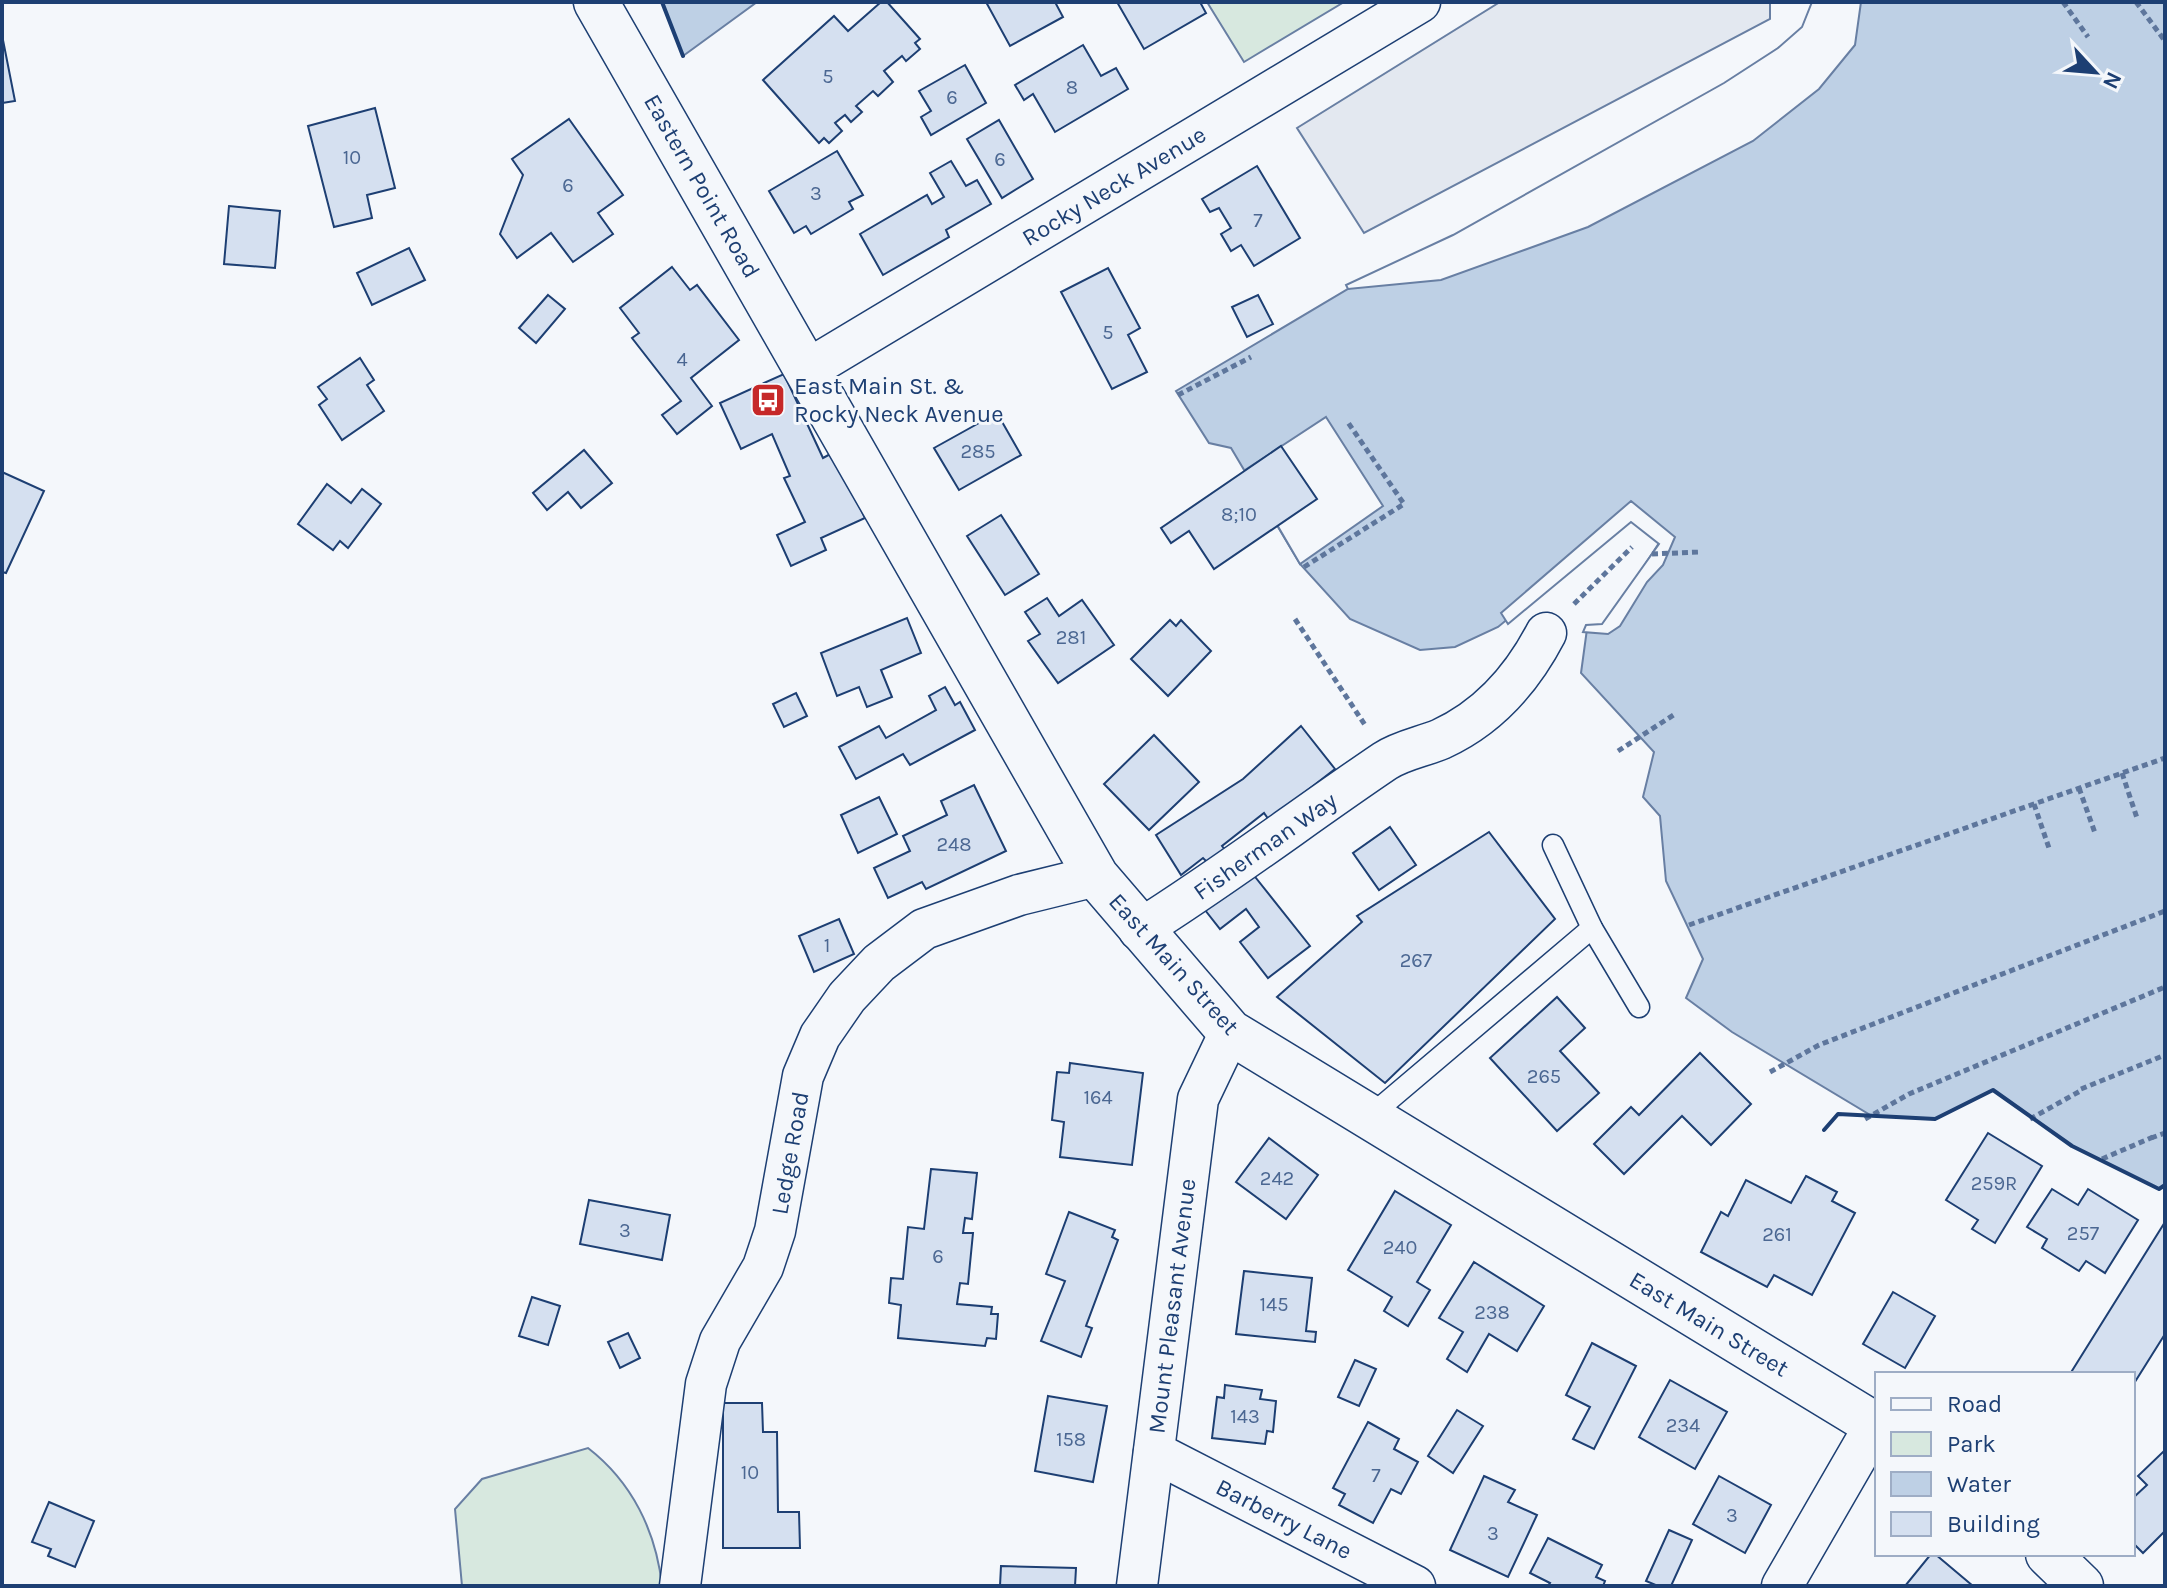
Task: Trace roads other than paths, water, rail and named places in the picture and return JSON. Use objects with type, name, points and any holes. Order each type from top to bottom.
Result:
[{"type":"main road","name":"Eastern Point Road","points":[[596,2],[807,370]]},
{"type":"main road","name":"East Main Street","points":[[807,370],[1096,876],[1139,930],[1230,1032],[1875,1425]]},
{"type":"main road","points":[[2050,1556],[2081,1586]]},
{"type":"street","name":"Rocky Neck Avenue","points":[[807,370],[1420,2]]},
{"type":"street","name":"Fisherman Way","points":[[1139,930],[1264,849],[1388,759],[1440,739],[1490,708],[1532,659],[1546,633]]},
{"type":"street","name":"Ledge Road","points":[[680,1586],[706,1384],[720,1341],[763,1267],[775,1231],[803,1076],[820,1036],[847,997],[879,963],[924,929],[1019,895],[1096,876]]},
{"type":"street","name":"Mount Pleasant Avenue","points":[[1137,1586],[1198,1099],[1230,1032]]},
{"type":"street","points":[[1782,1586],[1875,1428]]},
{"type":"street","name":"Barberry Lane","points":[[1154,1452],[1415,1586]]},
{"type":"lane","points":[[1553,845],[1592,928],[1639,1007]]},
{"type":"lane","points":[[1369,1117],[1592,928]]},
{"type":"water","points":[[662,2],[757,2],[683,56]]},
{"type":"water","points":[[1816,2],[2165,2],[2165,1185],[2159,1189],[2072,1146],[1993,1090],[1935,1119],[1872,1116],[1732,1032],[1686,998],[1703,959],[1666,881],[1660,816],[1643,797],[1654,752],[1581,673],[1587,629],[1604,627],[1659,543],[1632,517],[1498,627],[1455,647],[1420,650],[1350,619],[1300,564],[1231,448],[1209,443],[1176,391],[1348,289],[1455,239],[1726,86],[1805,29]]},
{"type":"place","name":"East Main St. & Rocky Neck Avenue","points":[[768,400]]}]
